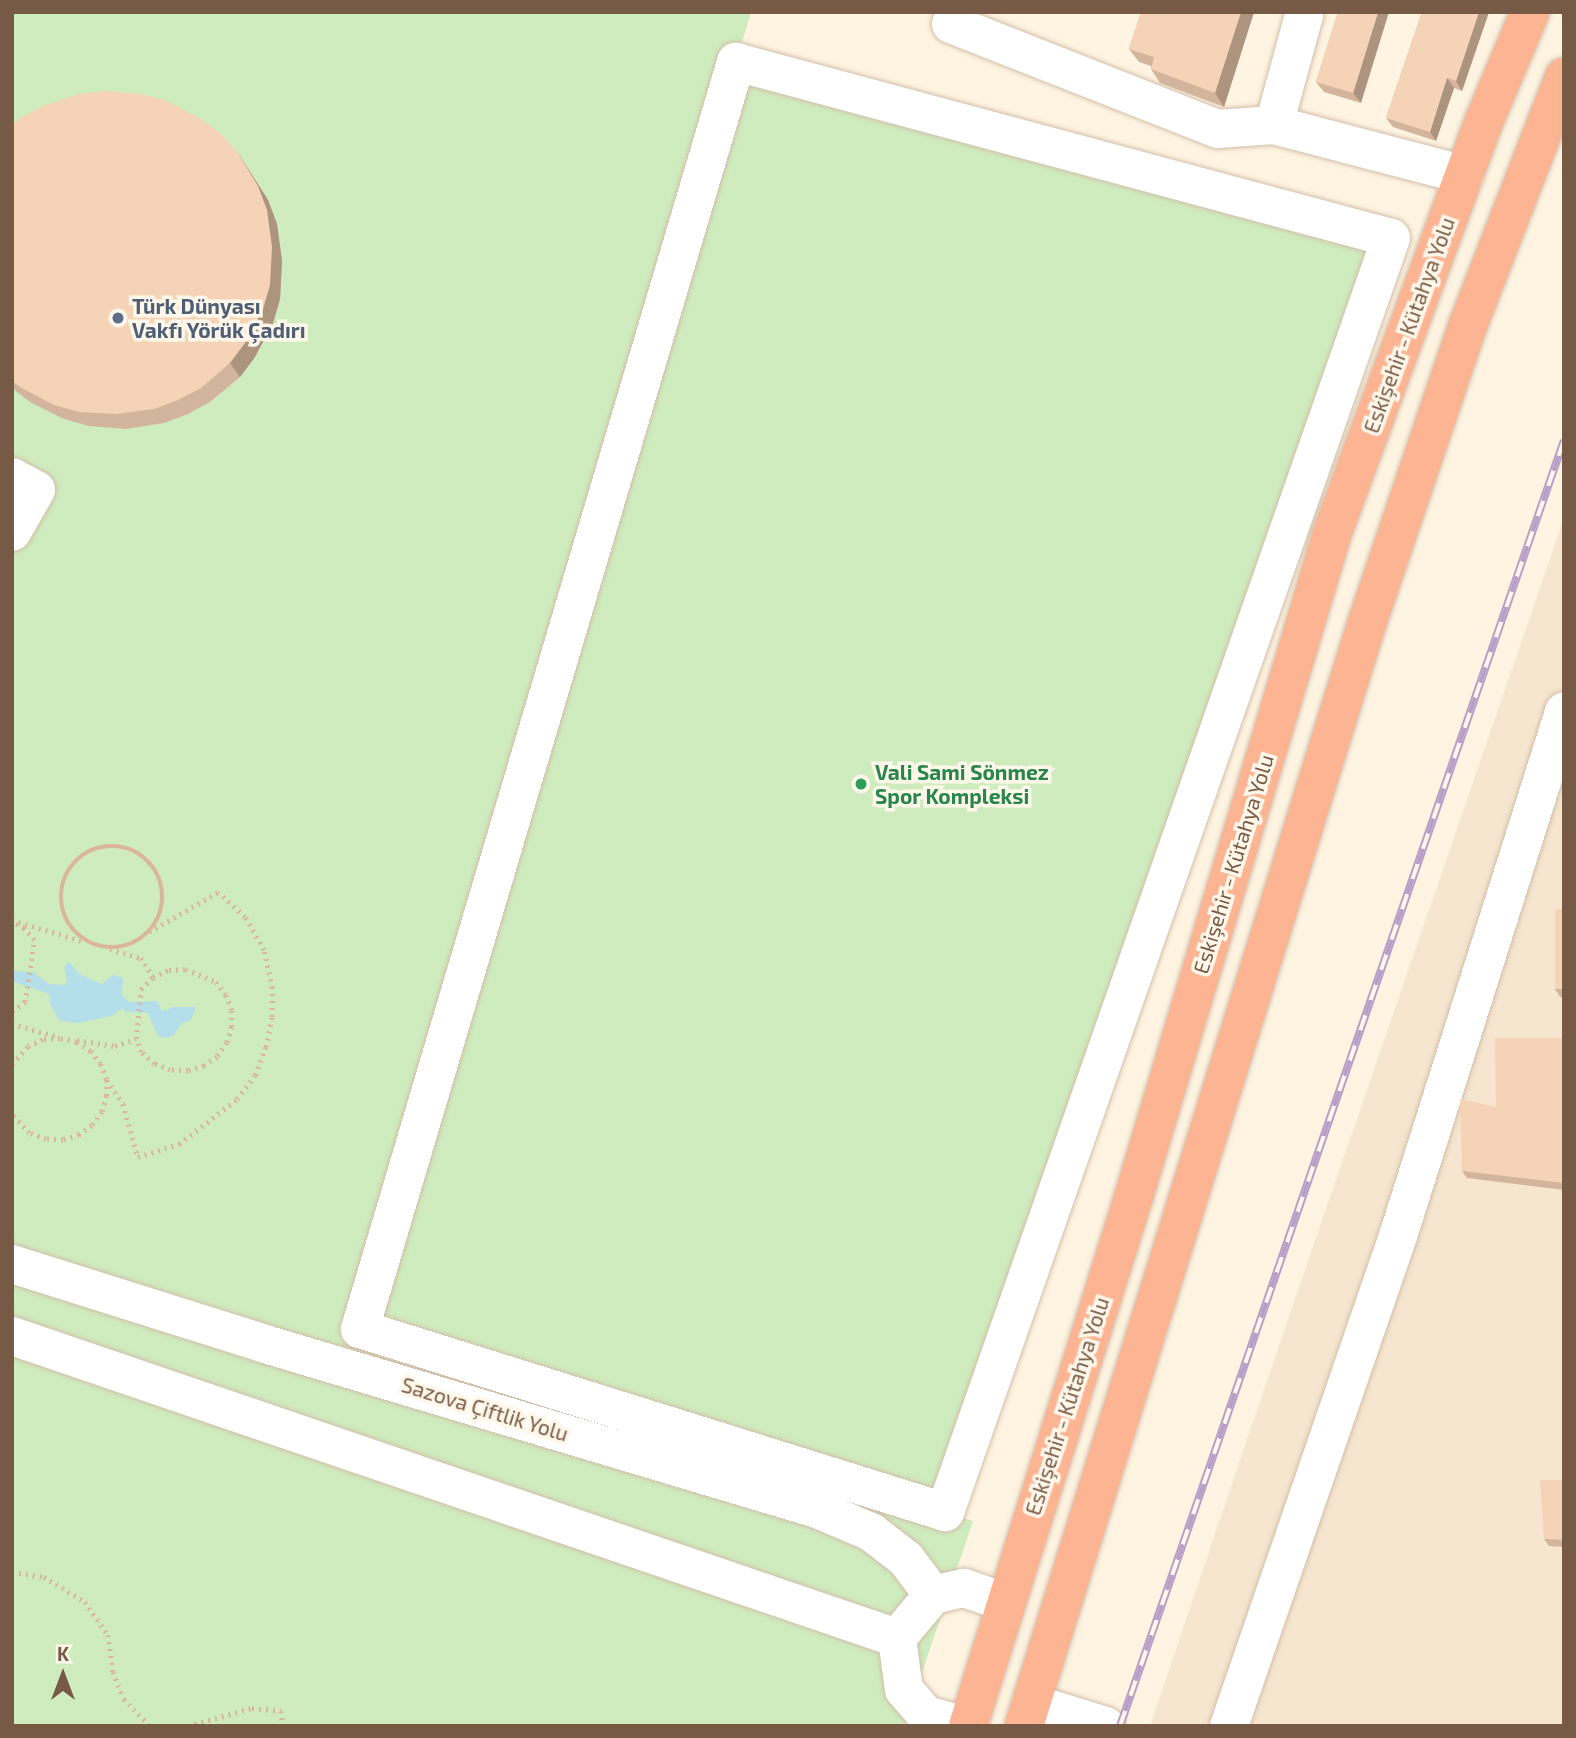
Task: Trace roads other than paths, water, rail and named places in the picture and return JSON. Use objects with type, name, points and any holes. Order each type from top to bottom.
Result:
[{"type":"highway","name":"Eskişehir - Kütahya Yolu","points":[[967,1726],[1137,1186],[1332,534],[1465,175],[1530,12]]},
{"type":"highway","points":[[1028,1714],[1367,623],[1468,325],[1564,77]]},
{"type":"street","points":[[1274,125],[1305,12]]},
{"type":"street","points":[[951,24],[1218,129],[1274,125],[1465,175]]},
{"type":"street","points":[[736,62],[1391,238],[945,1512],[360,1329],[736,62]]},
{"type":"street","points":[[12,477],[36,490],[12,532]]},
{"type":"street","points":[[1228,1726],[1399,1233],[1562,721]]},
{"type":"street","name":"Sazova Çiftlik Yolu","points":[[12,1264],[265,1344],[817,1509],[871,1532],[906,1559],[933,1595]]},
{"type":"street","points":[[12,1336],[897,1638]]},
{"type":"street","points":[[967,1726],[926,1715],[904,1690],[897,1638],[933,1595],[964,1588],[1005,1602]]},
{"type":"street","points":[[1028,1714],[1106,1726]]},
{"type":"water","points":[[69,962],[79,974],[102,984],[113,975],[123,978],[122,995],[129,1002],[157,1001],[162,1011],[174,1007],[196,1007],[191,1020],[182,1023],[174,1035],[166,1038],[158,1036],[148,1013],[126,1012],[123,1008],[111,1016],[79,1023],[67,1022],[59,1020],[50,1004],[49,994],[12,981],[12,971],[33,972],[49,984],[65,985],[67,981],[64,967]]},
{"type":"railway","points":[[1120,1726],[1564,440]]},
{"type":"place","name":"Türk Dünyası Vakfı Yörük Çadırı","points":[[118,318]]},
{"type":"place","name":"Vali Sami Sönmez Spor Kompleksi","points":[[861,784]]}]
